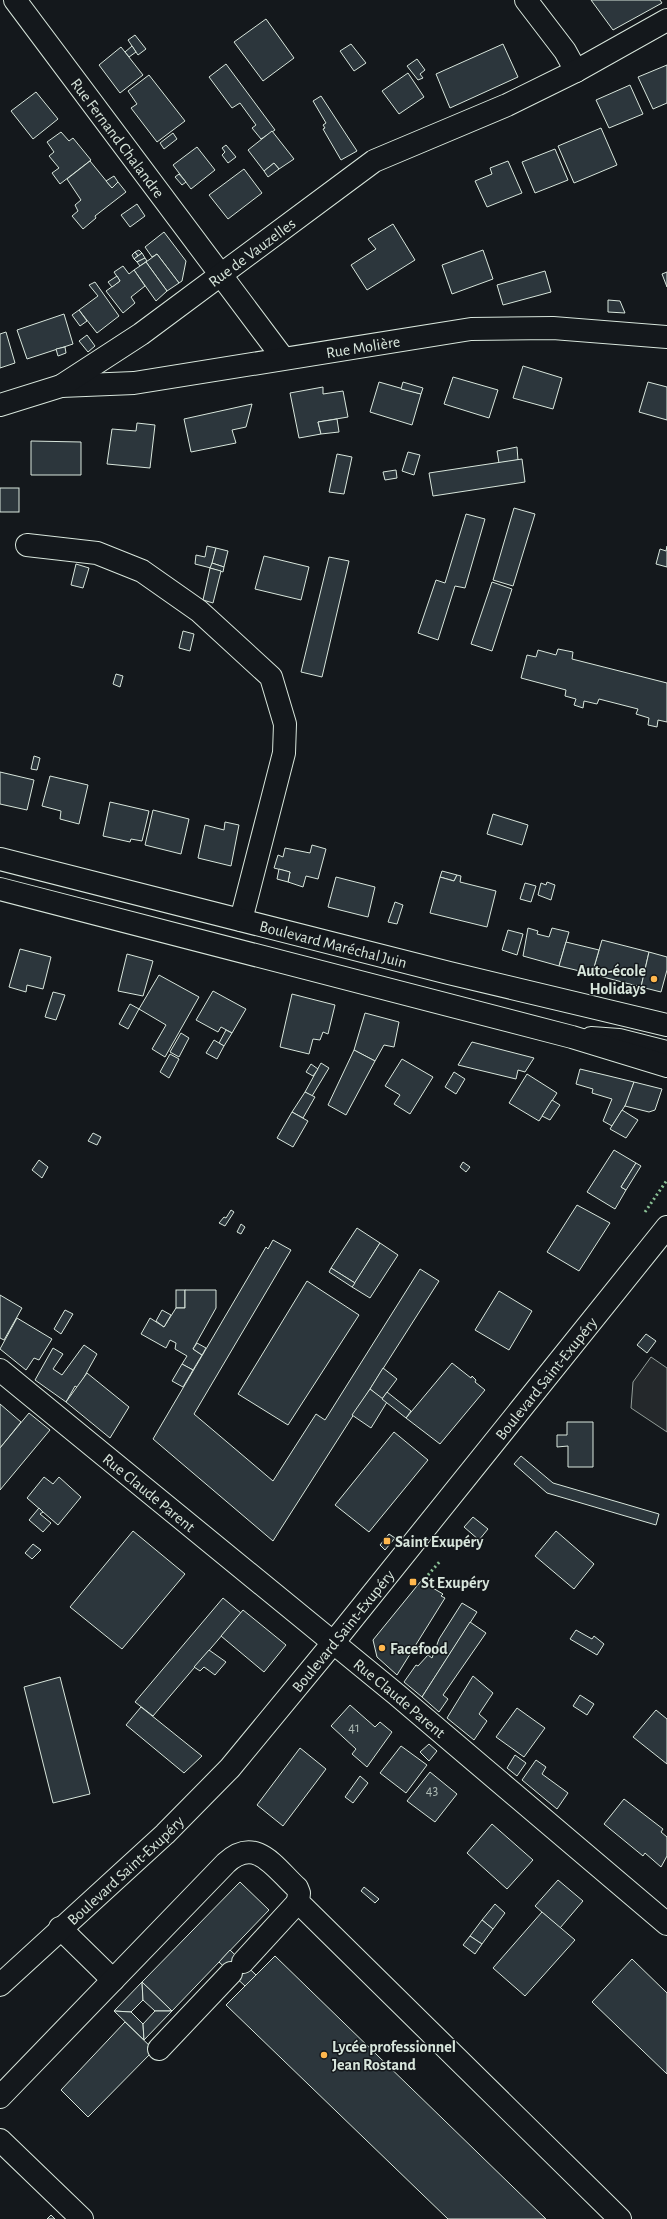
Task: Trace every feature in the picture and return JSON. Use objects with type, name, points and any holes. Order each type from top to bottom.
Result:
[{"type":"street","name":"Rue Fernand Chalandre","points":[[15,0],[283,358]]},
{"type":"street","points":[[526,0],[565,51],[576,71]]},
{"type":"street","name":"Rue de Vauzelles","points":[[0,405],[61,386],[142,334],[374,162],[507,105],[576,71],[667,20]]},
{"type":"street","name":"Rue Molière","points":[[61,386],[134,383],[471,329],[552,328],[667,337]]},
{"type":"street","points":[[27,545],[97,553],[142,571],[199,611],[271,677],[285,724],[284,753],[241,920]]},
{"type":"street","name":"Boulevard Maréchal Juin","points":[[0,859],[449,973],[667,1024]]},
{"type":"street","name":"Boulevard Maréchal Juin","points":[[0,889],[572,1037],[667,1066]]},
{"type":"street","name":"Boulevard Maréchal Juin","points":[[572,1037],[619,1040],[667,1052]]},
{"type":"street","name":"Boulevard Saint-Exupéry","points":[[0,1985],[60,1928],[165,1834],[230,1768],[333,1643],[667,1227]]},
{"type":"street","name":"Rue Claude Parent","points":[[0,1370],[433,1725],[667,1924]]},
{"type":"street","points":[[0,2097],[226,1864],[238,1854],[254,1852],[264,1856],[297,1888],[299,1893],[298,1902],[159,2049]]},
{"type":"street","points":[[298,1902],[620,2219]]},
{"type":"street","points":[[60,1928],[113,1980]]},
{"type":"street","points":[[0,2140],[82,2219]]},
{"type":"shaded area","points":[[651,1357],[667,1368],[667,1432],[631,1408],[633,1382]]},
{"type":"building","points":[[591,0],[660,0],[662,3],[613,30]]},
{"type":"building","points":[[266,19],[294,58],[263,81],[234,42]]},
{"type":"building","points":[[135,35],[146,49],[138,55],[128,40]]},
{"type":"building","points":[[351,44],[366,63],[354,71],[340,51]]},
{"type":"building","points":[[503,44],[518,77],[450,108],[436,74]]},
{"type":"building","points":[[132,46],[136,52],[129,57],[125,52]]},
{"type":"building","points":[[121,47],[143,75],[120,93],[99,65]]},
{"type":"building","points":[[417,59],[425,70],[420,74],[423,78],[418,80],[407,66]]},
{"type":"building","points":[[226,64],[275,130],[261,139],[252,128],[256,125],[240,103],[232,108],[209,77]]},
{"type":"building","points":[[667,65],[667,103],[653,109],[638,77]]},
{"type":"building","points":[[408,73],[424,97],[399,114],[382,91]]},
{"type":"building","points":[[149,75],[185,121],[157,142],[131,108],[137,104],[128,91]]},
{"type":"building","points":[[630,85],[643,114],[609,128],[596,100]]},
{"type":"building","points":[[36,92],[58,119],[33,139],[11,111]]},
{"type":"building","points":[[321,96],[357,151],[341,160],[323,129],[325,128],[323,125],[326,123],[313,101]]},
{"type":"building","points":[[601,128],[617,165],[574,183],[558,146]]},
{"type":"building","points":[[272,131],[294,159],[279,169],[274,163],[264,171],[248,150]]},
{"type":"building","points":[[61,132],[69,141],[73,138],[91,160],[60,184],[52,173],[59,168],[49,156],[54,152],[47,142]]},
{"type":"building","points":[[173,133],[177,139],[164,149],[160,143]]},
{"type":"building","points":[[226,145],[236,157],[228,163],[222,155],[225,152],[222,148]]},
{"type":"building","points":[[197,147],[215,170],[191,189],[173,165]]},
{"type":"building","points":[[555,149],[568,180],[535,193],[522,162]]},
{"type":"building","points":[[90,161],[112,188],[118,182],[126,192],[95,216],[96,218],[83,229],[72,216],[78,211],[75,205],[81,200],[67,179]]},
{"type":"building","points":[[508,161],[522,193],[487,207],[475,181],[492,174],[490,168]]},
{"type":"building","points":[[274,163],[279,169],[268,177],[264,171]]},
{"type":"building","points":[[244,169],[262,193],[228,219],[209,195]]},
{"type":"building","points":[[179,174],[186,182],[182,185],[175,177]]},
{"type":"building","points":[[114,176],[118,182],[112,188],[106,181]]},
{"type":"building","points":[[137,204],[145,216],[130,227],[121,215]]},
{"type":"building","points":[[393,224],[415,260],[367,290],[351,265],[376,249],[368,239]]},
{"type":"building","points":[[164,232],[186,261],[182,281],[179,283],[157,254],[152,257],[145,247]]},
{"type":"building","points":[[139,250],[142,253],[138,256],[135,252]]},
{"type":"building","points":[[483,250],[493,279],[452,294],[442,265]]},
{"type":"building","points":[[135,252],[138,256],[134,259],[132,255]]},
{"type":"building","points":[[142,253],[145,258],[137,262],[134,259]]},
{"type":"building","points":[[157,254],[179,283],[167,291],[146,262]]},
{"type":"building","points":[[145,258],[147,261],[140,266],[137,262]]},
{"type":"building","points":[[146,262],[167,291],[156,301],[134,270]]},
{"type":"building","points":[[123,266],[129,274],[134,270],[145,286],[131,297],[135,303],[123,313],[106,291],[120,281],[114,272]]},
{"type":"building","points":[[545,271],[551,292],[503,305],[497,285]]},
{"type":"building","points":[[667,272],[667,287],[662,274]]},
{"type":"building","points":[[117,276],[120,281],[112,287],[108,282]]},
{"type":"building","points":[[95,282],[119,316],[97,333],[79,310],[98,296],[89,285]]},
{"type":"building","points":[[608,300],[620,301],[625,313],[608,312]]},
{"type":"building","points":[[79,310],[87,321],[80,326],[72,315]]},
{"type":"building","points":[[64,314],[73,344],[27,359],[17,330]]},
{"type":"building","points":[[6,332],[15,363],[0,368],[0,334]]},
{"type":"building","points":[[87,335],[95,346],[88,352],[79,341]]},
{"type":"building","points":[[65,347],[66,353],[58,356],[56,349]]},
{"type":"building","points":[[523,366],[562,378],[553,409],[513,398]]},
{"type":"building","points":[[453,377],[498,390],[489,418],[444,404]]},
{"type":"building","points":[[379,382],[421,394],[412,425],[370,412]]},
{"type":"building","points":[[403,382],[423,388],[421,394],[401,389]]},
{"type":"building","points":[[648,382],[667,387],[667,420],[639,412]]},
{"type":"building","points":[[323,387],[323,394],[343,391],[348,417],[318,422],[321,434],[299,438],[290,393]]},
{"type":"building","points":[[252,404],[246,427],[232,430],[236,443],[191,452],[184,419]]},
{"type":"building","points":[[337,419],[339,432],[321,434],[318,422]]},
{"type":"building","points":[[137,423],[155,425],[150,468],[107,464],[112,429],[136,431]]},
{"type":"building","points":[[31,441],[81,442],[81,475],[31,475]]},
{"type":"building","points":[[517,447],[518,460],[499,463],[497,451]]},
{"type":"building","points":[[408,452],[420,455],[414,475],[402,471]]},
{"type":"building","points":[[337,454],[352,457],[344,494],[329,492]]},
{"type":"building","points":[[522,459],[525,482],[433,496],[429,473]]},
{"type":"building","points":[[396,470],[397,478],[385,480],[383,472]]},
{"type":"building","points":[[0,488],[19,488],[19,512],[0,512]]},
{"type":"building","points":[[514,508],[535,514],[513,586],[493,580]]},
{"type":"building","points":[[466,514],[485,519],[465,588],[455,586],[438,640],[418,633],[436,580],[445,583]]},
{"type":"building","points":[[207,546],[216,548],[211,568],[195,564],[196,555],[205,557]]},
{"type":"building","points":[[667,546],[667,567],[656,564],[660,549],[666,551]]},
{"type":"building","points":[[216,548],[228,551],[224,567],[212,563]]},
{"type":"building","points":[[264,556],[309,567],[301,600],[255,589]]},
{"type":"building","points":[[329,557],[349,561],[322,677],[301,672]]},
{"type":"building","points":[[212,563],[224,567],[223,572],[210,568]]},
{"type":"building","points":[[76,564],[89,568],[83,588],[71,585]]},
{"type":"building","points":[[210,568],[221,571],[213,603],[203,600]]},
{"type":"building","points":[[492,582],[512,589],[492,651],[471,644]]},
{"type":"building","points":[[183,631],[194,634],[190,651],[179,648]]},
{"type":"building","points":[[558,649],[573,652],[572,659],[667,683],[667,722],[658,720],[657,727],[648,725],[649,718],[636,714],[638,709],[599,699],[597,704],[584,701],[583,708],[574,705],[576,699],[565,696],[566,690],[521,678],[527,655],[536,657],[538,650],[556,655]]},
{"type":"building","points":[[116,674],[123,676],[120,687],[113,684]]},
{"type":"building","points":[[34,756],[40,758],[37,770],[31,769]]},
{"type":"building","points":[[0,772],[34,780],[27,810],[0,804]]},
{"type":"building","points":[[50,776],[88,785],[79,824],[60,819],[61,811],[42,806]]},
{"type":"building","points":[[110,802],[149,811],[142,841],[131,839],[130,842],[103,836]]},
{"type":"building","points":[[153,810],[189,819],[181,854],[145,845]]},
{"type":"building","points":[[493,814],[528,825],[522,845],[487,834]]},
{"type":"building","points":[[225,822],[239,825],[231,866],[198,858],[205,825],[224,830]]},
{"type":"building","points":[[312,845],[326,849],[318,879],[306,876],[303,887],[288,882],[290,872],[274,868],[278,855],[283,857],[285,848],[310,853]]},
{"type":"building","points":[[279,869],[290,872],[288,882],[277,879]]},
{"type":"building","points":[[442,871],[457,875],[454,881],[440,877]]},
{"type":"building","points":[[457,875],[461,876],[460,882],[496,891],[487,927],[430,913],[440,877],[454,881]]},
{"type":"building","points":[[336,877],[375,887],[368,917],[328,907]]},
{"type":"building","points":[[547,882],[555,885],[551,900],[538,895],[541,883],[546,885]]},
{"type":"building","points":[[525,883],[536,886],[531,902],[520,899]]},
{"type":"building","points":[[395,902],[403,905],[397,924],[388,922]]},
{"type":"building","points":[[528,928],[538,931],[537,934],[549,937],[552,928],[569,932],[559,966],[523,956]]},
{"type":"building","points":[[508,930],[523,934],[517,955],[502,950]]},
{"type":"building","points":[[602,940],[649,952],[641,987],[592,974]]},
{"type":"building","points":[[566,942],[599,950],[592,974],[559,966]]},
{"type":"building","points":[[20,949],[51,957],[43,989],[27,985],[26,992],[9,987]]},
{"type":"building","name":"Auto-école Holidays","points":[[649,952],[667,957],[667,970],[661,992],[641,987]]},
{"type":"building","points":[[127,954],[153,961],[143,996],[118,991]]},
{"type":"building","points":[[159,975],[199,997],[165,1057],[152,1049],[166,1025],[139,1009]]},
{"type":"building","points":[[213,991],[246,1009],[232,1033],[221,1027],[218,1032],[196,1020]]},
{"type":"building","points":[[53,992],[65,995],[56,1020],[45,1017]]},
{"type":"building","points":[[292,994],[335,1005],[328,1034],[323,1032],[320,1040],[313,1039],[309,1054],[280,1047]]},
{"type":"building","points":[[130,1004],[139,1009],[128,1029],[119,1024]]},
{"type":"building","points":[[365,1013],[399,1022],[394,1047],[384,1045],[375,1061],[354,1050]]},
{"type":"building","points":[[226,1030],[232,1033],[224,1046],[219,1043]]},
{"type":"building","points":[[181,1033],[189,1038],[179,1057],[170,1052]]},
{"type":"building","points":[[214,1040],[224,1046],[217,1059],[206,1053]]},
{"type":"building","points":[[472,1042],[534,1058],[525,1072],[518,1070],[516,1079],[458,1065]]},
{"type":"building","points":[[354,1050],[375,1061],[346,1115],[328,1105]]},
{"type":"building","points":[[170,1054],[179,1059],[169,1078],[160,1072]]},
{"type":"building","points":[[402,1059],[433,1077],[410,1114],[394,1104],[400,1095],[385,1086]]},
{"type":"building","points":[[321,1063],[329,1068],[312,1096],[305,1092]]},
{"type":"building","points":[[311,1064],[318,1069],[313,1076],[306,1072]]},
{"type":"building","points":[[580,1069],[634,1082],[628,1101],[612,1126],[603,1121],[612,1099],[592,1093],[593,1089],[576,1084]]},
{"type":"building","points":[[454,1072],[465,1079],[456,1094],[445,1087]]},
{"type":"building","points":[[527,1074],[557,1093],[539,1121],[509,1103]]},
{"type":"building","points":[[634,1082],[662,1089],[655,1110],[649,1112],[625,1106]]},
{"type":"building","points":[[305,1092],[315,1097],[303,1118],[292,1112]]},
{"type":"building","points":[[552,1100],[560,1105],[550,1120],[542,1116]]},
{"type":"building","points":[[622,1110],[638,1120],[626,1138],[610,1129]]},
{"type":"building","points":[[292,1112],[308,1121],[293,1147],[277,1138]]},
{"type":"building","points":[[93,1133],[101,1137],[97,1145],[88,1141]]},
{"type":"building","points":[[614,1150],[636,1163],[621,1187],[626,1190],[615,1209],[587,1192]]},
{"type":"building","points":[[39,1160],[48,1167],[42,1178],[32,1170]]},
{"type":"building","points":[[463,1162],[470,1167],[466,1172],[460,1167]]},
{"type":"building","points":[[636,1163],[641,1166],[626,1190],[621,1187]]},
{"type":"building","points":[[577,1205],[610,1223],[579,1271],[547,1252]]},
{"type":"building","points":[[231,1210],[234,1212],[225,1226],[219,1223],[224,1217],[226,1218]]},
{"type":"building","points":[[241,1224],[245,1227],[241,1234],[237,1232]]},
{"type":"building","points":[[357,1228],[380,1243],[355,1283],[331,1268]]},
{"type":"building","points":[[273,1240],[291,1250],[194,1414],[273,1481],[316,1414],[325,1420],[420,1269],[439,1281],[273,1541],[153,1439],[266,1247],[268,1249]]},
{"type":"building","points":[[380,1243],[398,1255],[370,1298],[352,1287]]},
{"type":"building","points":[[331,1268],[355,1283],[352,1287],[329,1272]]},
{"type":"building","points":[[307,1281],[359,1315],[288,1425],[238,1394]]},
{"type":"building","points":[[176,1290],[185,1290],[185,1308],[176,1308]]},
{"type":"building","points":[[185,1290],[216,1290],[216,1308],[193,1349],[202,1355],[193,1370],[182,1364],[187,1356],[175,1349],[176,1343],[170,1340],[166,1348],[141,1334],[150,1318],[164,1327],[176,1308],[185,1308]]},
{"type":"building","points":[[499,1291],[532,1311],[509,1350],[475,1330]]},
{"type":"building","points":[[0,1295],[22,1308],[4,1340],[0,1338]]},
{"type":"building","points":[[65,1310],[73,1314],[61,1334],[54,1329]]},
{"type":"building","points":[[162,1310],[171,1315],[164,1327],[156,1321]]},
{"type":"building","points":[[17,1318],[52,1339],[39,1360],[34,1358],[26,1370],[0,1349]]},
{"type":"building","points":[[646,1334],[656,1341],[647,1353],[637,1345]]},
{"type":"building","points":[[197,1343],[206,1348],[202,1355],[193,1349]]},
{"type":"building","points":[[84,1345],[97,1354],[78,1388],[75,1386],[66,1402],[35,1380],[53,1348],[63,1354],[53,1369],[62,1375]]},
{"type":"building","points":[[452,1363],[471,1378],[472,1376],[476,1380],[475,1382],[485,1390],[440,1444],[406,1418]]},
{"type":"building","points":[[182,1364],[193,1370],[183,1387],[172,1381]]},
{"type":"building","points":[[383,1368],[397,1379],[382,1399],[370,1389]]},
{"type":"building","points":[[87,1373],[129,1407],[110,1438],[66,1402]]},
{"type":"building","points":[[370,1389],[387,1402],[371,1428],[352,1415]]},
{"type":"building","points":[[387,1392],[411,1411],[406,1418],[382,1399]]},
{"type":"building","points":[[0,1404],[21,1422],[0,1448]]},
{"type":"building","points":[[29,1413],[50,1430],[0,1490],[0,1448]]},
{"type":"building","points":[[567,1422],[593,1422],[593,1467],[568,1467],[568,1446],[557,1447],[557,1435],[567,1435]]},
{"type":"building","points":[[394,1432],[428,1460],[369,1532],[335,1505]]},
{"type":"building","points":[[521,1456],[553,1483],[659,1514],[656,1525],[547,1493],[514,1464]]},
{"type":"building","points":[[44,1477],[53,1484],[59,1477],[81,1497],[58,1525],[27,1498]]},
{"type":"building","points":[[39,1508],[43,1512],[40,1514],[51,1523],[43,1532],[29,1520]]},
{"type":"building","points":[[473,1517],[488,1529],[479,1540],[464,1527]]},
{"type":"building","points":[[133,1531],[185,1574],[122,1649],[70,1607]]},
{"type":"building","points":[[556,1531],[594,1564],[574,1589],[535,1556]]},
{"type":"building","points":[[389,1534],[395,1538],[385,1550],[380,1545]]},
{"type":"building","points":[[33,1544],[41,1550],[32,1559],[25,1553]]},
{"type":"building","points":[[421,1581],[443,1594],[441,1596],[445,1598],[397,1675],[377,1657],[373,1640]]},
{"type":"building","points":[[223,1598],[241,1613],[153,1716],[135,1702]]},
{"type":"building","points":[[462,1603],[477,1612],[422,1697],[404,1682],[416,1665],[418,1666],[428,1655],[432,1658],[439,1639]]},
{"type":"building","points":[[243,1610],[286,1645],[264,1672],[221,1636]]},
{"type":"building","points":[[470,1622],[486,1633],[443,1695],[448,1699],[439,1712],[422,1697]]},
{"type":"building","points":[[576,1630],[592,1639],[594,1636],[604,1644],[597,1655],[570,1639]]},
{"type":"building","points":[[209,1650],[226,1662],[215,1675],[204,1667],[200,1671],[194,1667]]},
{"type":"building","points":[[473,1676],[493,1693],[479,1714],[487,1721],[474,1740],[447,1718]]},
{"type":"building","points":[[60,1677],[90,1794],[53,1803],[24,1687]]},
{"type":"building","points":[[580,1695],[594,1704],[587,1715],[573,1706]]},
{"type":"building","points":[[350,1705],[375,1727],[380,1722],[392,1732],[367,1767],[352,1754],[356,1749],[331,1726]]},
{"type":"building","points":[[141,1707],[202,1756],[184,1773],[126,1725]]},
{"type":"building","points":[[517,1708],[545,1728],[524,1757],[496,1737]]},
{"type":"building","points":[[656,1710],[667,1719],[667,1764],[633,1737]]},
{"type":"building","points":[[429,1744],[437,1751],[429,1761],[420,1752]]},
{"type":"building","points":[[401,1746],[427,1765],[406,1793],[380,1773]]},
{"type":"building","points":[[300,1748],[326,1769],[283,1826],[257,1805]]},
{"type":"building","points":[[515,1755],[526,1763],[517,1776],[507,1768]]},
{"type":"building","points":[[536,1760],[546,1767],[542,1774],[568,1793],[557,1809],[522,1780]]},
{"type":"building","points":[[430,1772],[457,1794],[435,1822],[407,1801]]},
{"type":"building","points":[[360,1776],[368,1783],[353,1803],[345,1797]]},
{"type":"building","points":[[624,1799],[663,1829],[661,1832],[667,1837],[667,1856],[661,1867],[645,1853],[643,1856],[604,1824]]},
{"type":"building","points":[[492,1824],[533,1860],[507,1889],[467,1853]]},
{"type":"building","points":[[558,1880],[583,1901],[560,1928],[535,1906]]},
{"type":"building","points":[[240,1882],[269,1910],[172,2011],[142,1982]]},
{"type":"building","points":[[364,1887],[379,1899],[375,1903],[361,1891]]},
{"type":"building","points":[[495,1904],[505,1913],[493,1929],[482,1920]]},
{"type":"building","points":[[542,1912],[575,1940],[525,1996],[493,1968]]},
{"type":"building","points":[[482,1920],[493,1929],[482,1944],[470,1936]]},
{"type":"building","points":[[470,1936],[482,1944],[475,1954],[463,1945]]},
{"type":"building","points":[[230,1950],[256,1975],[245,1986],[219,1962]]},
{"type":"building","points":[[275,1956],[546,2219],[448,2219],[226,2005]]},
{"type":"building","points":[[632,1959],[667,1993],[667,2074],[592,2002]]},
{"type":"building","points":[[142,1982],[143,2000],[131,2012],[114,2011]]},
{"type":"building","points":[[142,1982],[172,2011],[155,2011],[143,2000]]},
{"type":"building","points":[[114,2011],[131,2012],[143,2024],[144,2040]]},
{"type":"building","points":[[155,2011],[172,2011],[144,2040],[143,2024]]},
{"type":"building","points":[[125,2022],[154,2050],[88,2117],[61,2090]]},
{"type":"building","points":[[51,2215],[55,2219],[47,2219]]},
{"type":"hedge","points":[[645,1212],[667,1180]]},
{"type":"hedge","points":[[428,1575],[441,1560]]},
{"type":"place","name":"Auto-école Holidays","points":[[654,979]]},
{"type":"place","name":"Saint Exupéry","points":[[387,1541]]},
{"type":"place","name":"St Exupéry","points":[[413,1582]]},
{"type":"place","name":"Facefood","points":[[382,1648]]},
{"type":"place","name":"Lycée professionnel Jean Rostand","points":[[324,2055]]}]
